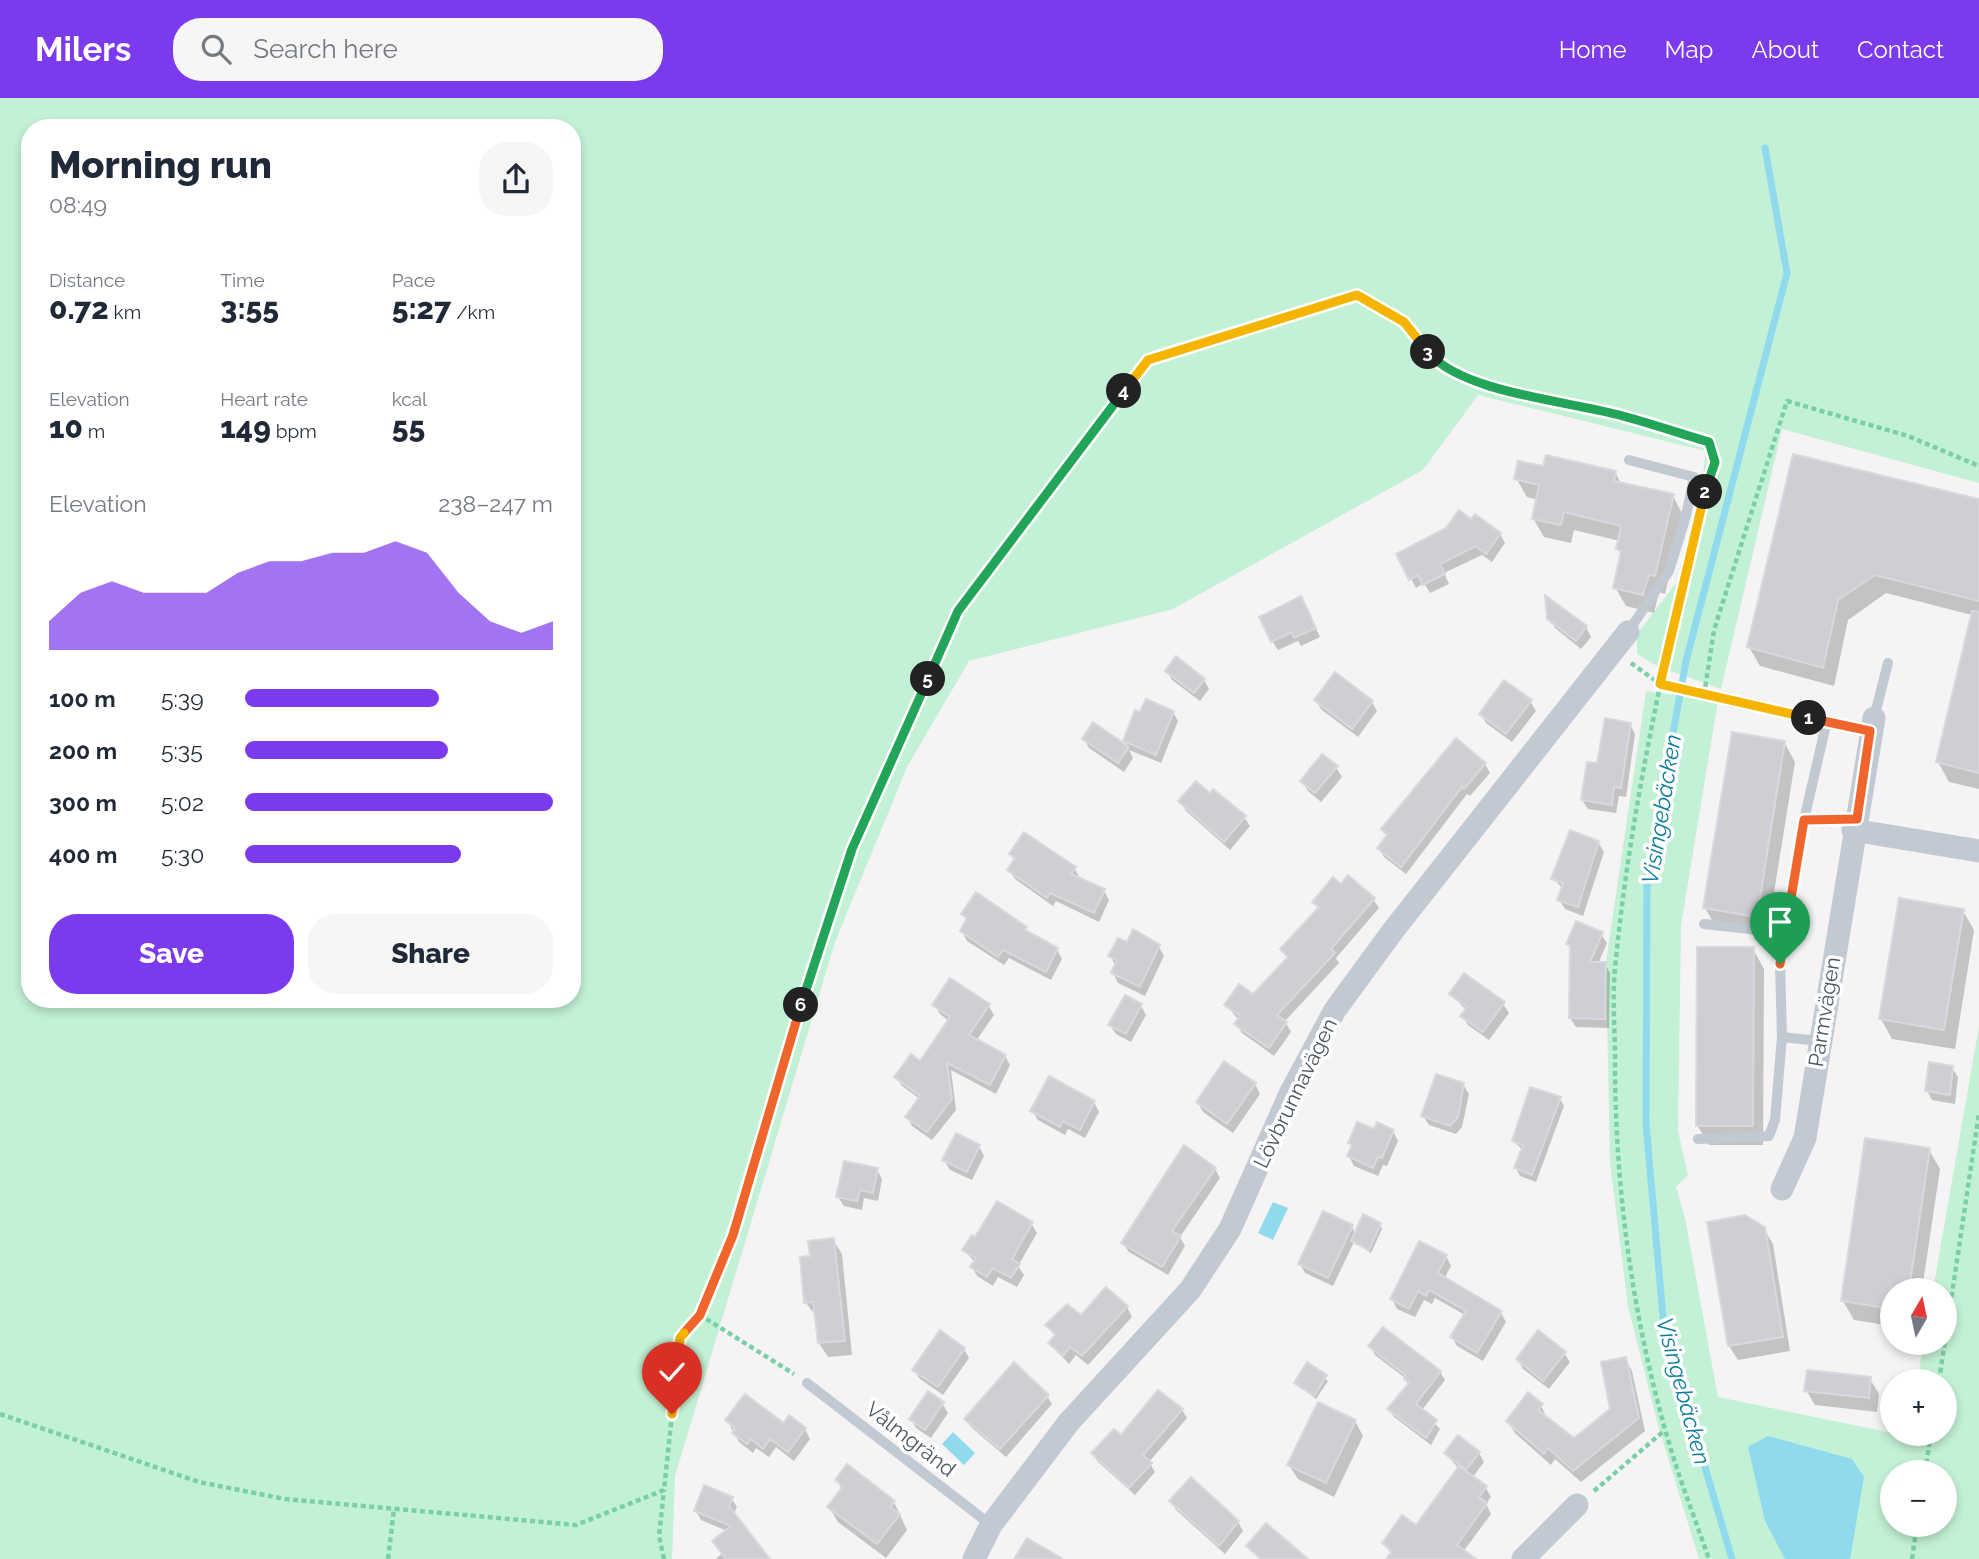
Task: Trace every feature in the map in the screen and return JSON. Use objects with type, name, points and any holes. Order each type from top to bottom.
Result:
[{"type":"street","name":"Lövbrunnavägen","points":[[974,1559],[991,1525],[1069,1422],[1190,1290],[1230,1229],[1290,1094],[1335,1010],[1392,932],[1628,632]]},
{"type":"street","name":"Parmvägen","points":[[1783,1189],[1805,1138],[1874,718]]},
{"type":"street","points":[[1855,825],[1979,852]]},
{"type":"street","points":[[1523,1559],[1577,1505]]},
{"type":"lane","points":[[1628,632],[1669,571],[1686,516],[1694,477],[1629,460]]},
{"type":"lane","points":[[1874,718],[1888,663]]},
{"type":"lane","points":[[1698,1139],[1769,1136],[1775,1120],[1782,1037],[1780,964],[1822,725]]},
{"type":"lane","points":[[1804,820],[1855,825]]},
{"type":"lane","points":[[1704,924],[1785,933]]},
{"type":"lane","points":[[1782,1037],[1819,1041]]},
{"type":"lane","name":"Vålmgränd","points":[[807,1383],[991,1525]]},
{"type":"path","points":[[664,1559],[659,1536],[680,1338],[700,1315],[733,1235],[776,1084],[852,849],[958,611],[1148,360],[1357,295],[1404,322],[1437,363],[1500,390],[1615,414],[1709,442],[1715,462],[1708,482]]},
{"type":"path","points":[[1704,695],[1714,630],[1787,401],[1908,436],[1979,466]]},
{"type":"path","points":[[1683,580],[1660,684],[1633,836],[1615,971],[1615,1108],[1623,1222],[1643,1342],[1665,1430],[1709,1559]]},
{"type":"path","points":[[1628,632],[1628,661],[1660,684],[1822,725]]},
{"type":"path","points":[[1941,1369],[1979,1113]]},
{"type":"path","points":[[700,1315],[807,1383]]},
{"type":"path","points":[[0,1414],[199,1482],[285,1499],[576,1525],[664,1490]]},
{"type":"path","points":[[1577,1505],[1665,1430]]},
{"type":"path","points":[[388,1559],[394,1509]]},
{"type":"path","points":[[1912,1559],[1915,1537]]},
{"type":"green space","points":[[0,98],[1979,98],[1979,483],[1782,429],[1721,689],[1657,666],[1637,654],[1637,634],[1676,583],[1702,482],[1706,451],[1478,395],[1423,470],[1173,609],[969,661],[907,767],[835,942],[675,1476],[672,1559],[0,1559]]},
{"type":"green space","points":[[1646,691],[1718,701],[1681,925],[1678,1131],[1688,1175],[1676,1187],[1685,1218],[1718,1397],[1880,1430],[1880,1446],[1957,1446],[1957,1369],[1919,1369],[1922,1355],[1957,1355],[1957,1278],[1935,1278],[1979,1026],[1979,1559],[1699,1559],[1658,1425],[1628,1307],[1610,1163],[1606,962]]},
{"type":"water","points":[[1273,1202],[1288,1208],[1273,1240],[1258,1233]]},
{"type":"water","points":[[953,1432],[975,1453],[964,1465],[942,1444]]},
{"type":"water","points":[[1768,1436],[1852,1459],[1864,1477],[1850,1559],[1785,1559],[1765,1521],[1748,1447]]},
{"type":"building","points":[[1793,454],[1979,499],[1979,601],[1875,575],[1838,600],[1823,668],[1747,647]]},
{"type":"building","points":[[1546,455],[1616,471],[1614,481],[1674,494],[1655,576],[1649,575],[1643,595],[1613,588],[1621,551],[1616,549],[1621,526],[1564,512],[1561,525],[1532,519],[1539,485],[1514,479],[1518,461],[1543,466]]},
{"type":"building","points":[[1459,510],[1471,519],[1475,514],[1501,533],[1486,554],[1476,546],[1440,564],[1445,574],[1423,585],[1418,575],[1409,580],[1396,554],[1446,528]]},
{"type":"building","points":[[1545,595],[1587,626],[1576,641],[1547,619]]},
{"type":"building","points":[[1301,596],[1316,628],[1294,638],[1292,632],[1271,642],[1259,617]]},
{"type":"building","points":[[1972,611],[1979,612],[1979,773],[1936,762]]},
{"type":"building","points":[[1176,656],[1205,679],[1194,693],[1165,671]]},
{"type":"building","points":[[1335,672],[1373,701],[1352,729],[1314,700]]},
{"type":"building","points":[[1504,680],[1532,700],[1506,734],[1479,714]]},
{"type":"building","points":[[1146,699],[1174,711],[1156,755],[1123,741],[1135,710],[1140,712]]},
{"type":"building","points":[[1605,718],[1631,723],[1621,788],[1614,787],[1612,805],[1581,800],[1587,762],[1597,763]]},
{"type":"building","points":[[1093,722],[1129,747],[1118,763],[1082,739]]},
{"type":"building","points":[[1732,732],[1785,741],[1757,917],[1703,908]]},
{"type":"building","points":[[1456,738],[1486,763],[1464,789],[1462,787],[1401,867],[1377,848],[1387,835],[1381,829]]},
{"type":"building","points":[[1322,754],[1338,766],[1315,793],[1300,781]]},
{"type":"building","points":[[1196,781],[1210,793],[1213,789],[1246,816],[1224,842],[1178,801]]},
{"type":"building","points":[[1570,830],[1599,841],[1578,907],[1557,900],[1563,883],[1551,879]]},
{"type":"building","points":[[1024,832],[1076,867],[1071,874],[1105,889],[1094,913],[1050,893],[1047,898],[1007,870],[1015,858],[1009,854]]},
{"type":"building","points":[[1348,875],[1375,898],[1331,949],[1335,953],[1277,1015],[1287,1022],[1269,1048],[1234,1024],[1240,1016],[1224,1005],[1239,984],[1253,994],[1288,957],[1280,949],[1319,907],[1312,902],[1333,877],[1341,884]]},
{"type":"building","points":[[976,892],[1027,927],[1025,930],[1058,948],[1046,972],[1003,950],[998,957],[960,931],[967,918],[961,914]]},
{"type":"building","points":[[1899,898],[1964,909],[1944,1030],[1879,1019]]},
{"type":"building","points":[[1576,921],[1603,932],[1590,962],[1606,962],[1605,1019],[1569,1018],[1570,945],[1566,944]]},
{"type":"building","points":[[1133,929],[1160,945],[1140,987],[1111,973],[1117,960],[1108,956],[1118,938],[1127,942]]},
{"type":"building","points":[[1697,947],[1754,947],[1753,1126],[1696,1126]]},
{"type":"building","points":[[1464,973],[1505,1002],[1483,1032],[1460,1016],[1467,1007],[1449,994]]},
{"type":"building","points":[[950,978],[990,1004],[969,1035],[1006,1055],[990,1085],[947,1063],[952,1099],[927,1132],[905,1117],[920,1096],[894,1077],[911,1054],[920,1061],[950,1017],[932,1005]]},
{"type":"building","points":[[1125,995],[1142,1004],[1126,1034],[1108,1025]]},
{"type":"building","points":[[1224,1061],[1256,1083],[1227,1124],[1196,1102]]},
{"type":"building","points":[[1929,1062],[1953,1066],[1950,1095],[1925,1091]]},
{"type":"building","points":[[1436,1074],[1464,1083],[1458,1117],[1450,1126],[1421,1116]]},
{"type":"building","points":[[1049,1076],[1095,1101],[1080,1130],[1063,1121],[1060,1127],[1030,1111]]},
{"type":"building","points":[[1530,1087],[1561,1097],[1532,1175],[1514,1168],[1523,1145],[1512,1141]]},
{"type":"building","points":[[1357,1122],[1374,1129],[1377,1122],[1394,1130],[1382,1158],[1378,1157],[1373,1168],[1347,1156],[1352,1145],[1348,1143]]},
{"type":"building","points":[[956,1133],[980,1145],[967,1172],[942,1160]]},
{"type":"building","points":[[1865,1138],[1930,1148],[1911,1278],[1880,1278],[1880,1307],[1841,1301]]},
{"type":"building","points":[[1184,1145],[1216,1168],[1172,1231],[1181,1236],[1162,1267],[1121,1243]]},
{"type":"building","points":[[844,1161],[878,1168],[873,1193],[860,1190],[857,1201],[836,1197]]},
{"type":"building","points":[[997,1201],[1033,1222],[1012,1259],[1020,1264],[1011,1278],[993,1268],[987,1277],[970,1267],[976,1258],[962,1250],[972,1235],[975,1237]]},
{"type":"building","points":[[1323,1211],[1353,1225],[1328,1278],[1298,1264]]},
{"type":"building","points":[[1363,1214],[1381,1223],[1369,1250],[1351,1241]]},
{"type":"building","points":[[1745,1215],[1765,1227],[1783,1337],[1728,1346],[1707,1222]]},
{"type":"building","points":[[834,1238],[845,1341],[818,1343],[813,1302],[804,1303],[800,1257],[810,1256],[808,1241]]},
{"type":"building","points":[[1419,1241],[1447,1255],[1438,1273],[1502,1311],[1477,1353],[1450,1337],[1466,1311],[1429,1290],[1426,1296],[1418,1291],[1409,1309],[1390,1299]]},
{"type":"building","points":[[1106,1287],[1128,1306],[1082,1356],[1070,1347],[1063,1356],[1048,1343],[1056,1334],[1045,1325],[1067,1304],[1081,1315]]},
{"type":"building","points":[[1383,1327],[1441,1371],[1416,1404],[1437,1420],[1426,1438],[1387,1409],[1409,1383],[1404,1379],[1406,1376],[1368,1346]]},
{"type":"building","points":[[940,1330],[965,1348],[938,1387],[912,1370]]},
{"type":"building","points":[[1538,1330],[1566,1352],[1543,1381],[1516,1359]]},
{"type":"building","points":[[1626,1357],[1639,1418],[1573,1471],[1548,1448],[1544,1454],[1506,1421],[1528,1392],[1543,1404],[1538,1410],[1574,1438],[1610,1409],[1601,1362]]},
{"type":"building","points":[[1014,1362],[1049,1395],[1000,1449],[964,1419]]},
{"type":"building","points":[[1307,1362],[1327,1375],[1314,1396],[1294,1383]]},
{"type":"building","points":[[1807,1370],[1871,1377],[1869,1398],[1804,1391]]},
{"type":"building","points":[[1158,1390],[1183,1409],[1143,1455],[1152,1463],[1129,1488],[1091,1453],[1114,1429],[1121,1435]]},
{"type":"building","points":[[928,1391],[944,1402],[925,1430],[909,1419]]},
{"type":"building","points":[[745,1394],[784,1423],[789,1415],[806,1428],[788,1452],[770,1439],[763,1449],[751,1439],[747,1444],[732,1433],[735,1428],[725,1420]]},
{"type":"building","points":[[1318,1402],[1356,1420],[1326,1483],[1287,1465]]},
{"type":"building","points":[[1458,1435],[1480,1452],[1466,1470],[1444,1453]]},
{"type":"building","points":[[847,1464],[895,1501],[890,1507],[900,1514],[877,1544],[827,1507],[843,1486],[835,1480]]},
{"type":"building","points":[[1459,1466],[1487,1486],[1479,1497],[1487,1503],[1457,1545],[1476,1559],[1386,1559],[1392,1551],[1382,1543],[1402,1515],[1416,1525]]},
{"type":"building","points":[[1191,1477],[1239,1521],[1219,1546],[1169,1501]]},
{"type":"building","points":[[704,1485],[733,1497],[729,1506],[770,1559],[726,1559],[712,1541],[731,1526],[694,1511]]},
{"type":"building","points":[[1266,1523],[1308,1559],[1261,1559],[1246,1546]]},
{"type":"building","points":[[1027,1538],[1063,1559],[1014,1559]]},
{"type":"waterway","name":"Visingebäcken","points":[[1732,1559],[1664,1328],[1646,1124],[1647,878],[1686,661],[1787,273],[1765,148]]},
{"type":"route","points":[[672,1414],[680,1338],[700,1315],[733,1235],[776,1084],[852,849],[958,611],[1148,360],[1357,295],[1404,322],[1437,363],[1500,390],[1615,414],[1709,442],[1715,462],[1701,502],[1660,684],[1870,731],[1857,819],[1804,820],[1780,964]]}]
